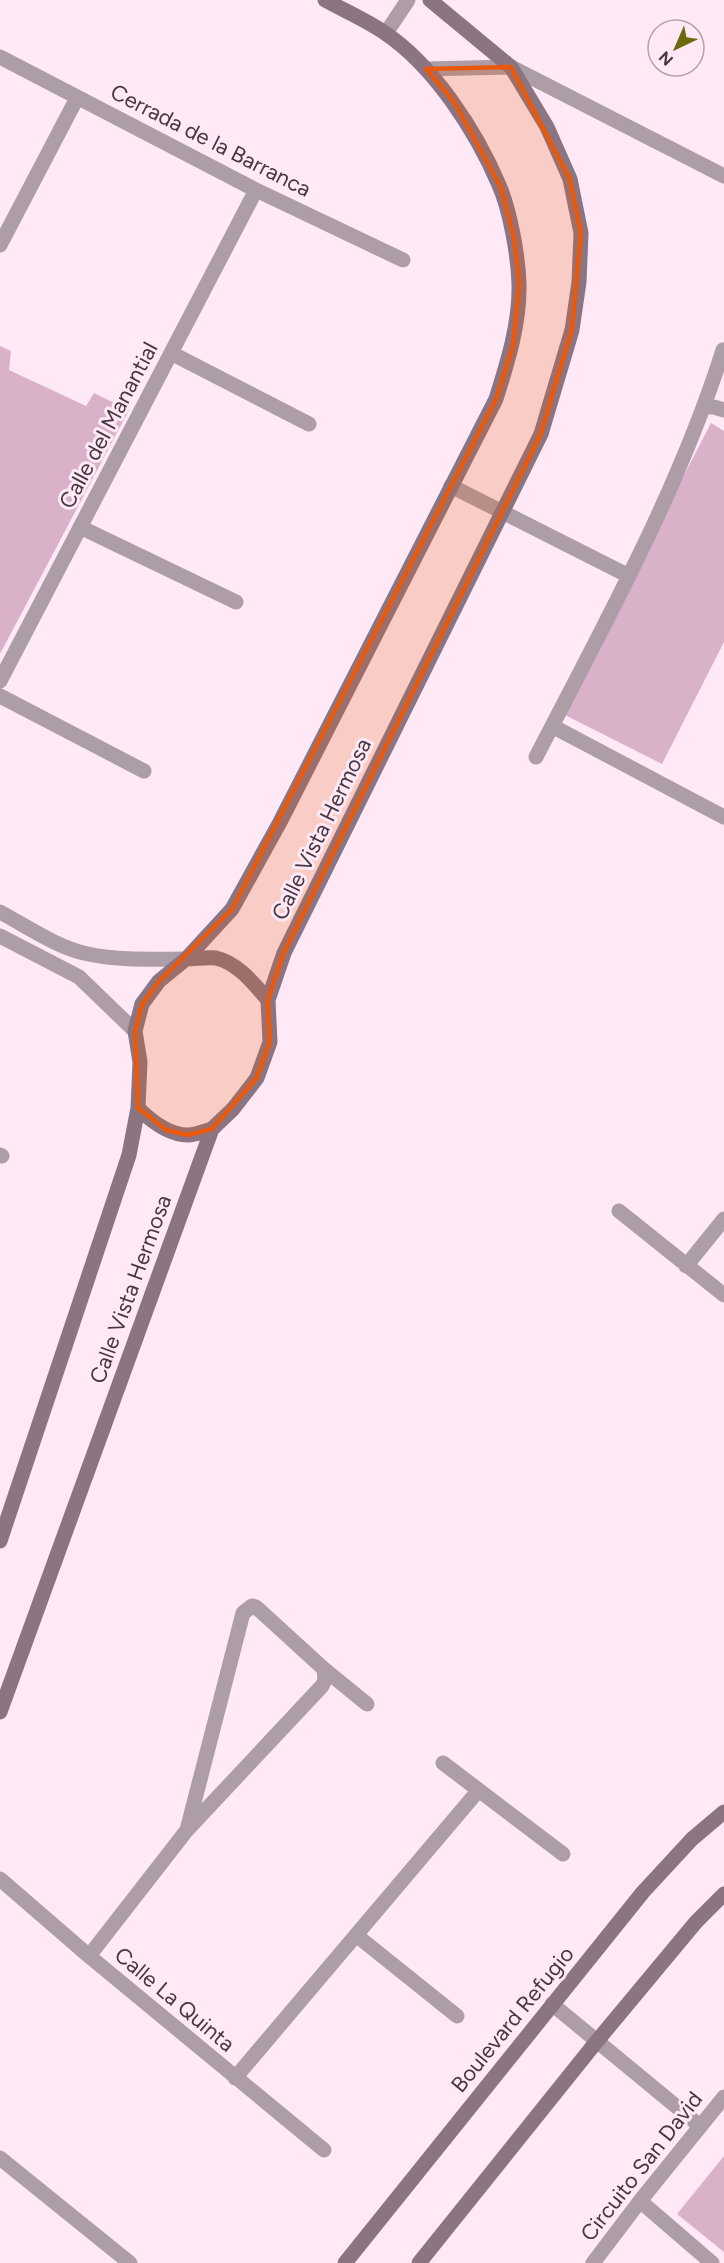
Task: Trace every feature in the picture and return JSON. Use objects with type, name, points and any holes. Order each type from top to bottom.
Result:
[{"type":"street","name":"Calle Vista Hermosa","points":[[0,1541],[129,1155],[138,1108],[140,1062],[135,1031],[142,1004],[159,981],[186,959],[232,909],[280,822],[496,399],[513,345],[519,284],[514,238],[500,186],[454,102],[426,69],[386,33],[325,0]]},
{"type":"street","points":[[386,33],[408,0]]},
{"type":"street","name":"Calle Vista Hermosa","points":[[0,1712],[212,1129],[233,1109],[257,1078],[270,1042],[268,1000],[284,953],[541,434],[572,330],[579,282],[581,233],[570,179],[547,127],[511,67],[430,0]]},
{"type":"street","name":"Cerrada de la Barranca","points":[[0,57],[256,190],[403,260]]},
{"type":"street","points":[[426,69],[511,67],[724,176]]},
{"type":"street","points":[[0,245],[77,98]]},
{"type":"street","name":"Calle del Manantial","points":[[0,681],[256,190]]},
{"type":"street","points":[[536,757],[629,576],[705,407],[723,350]]},
{"type":"street","points":[[171,353],[309,424]]},
{"type":"street","points":[[705,407],[724,410]]},
{"type":"street","points":[[451,486],[629,576]]},
{"type":"street","points":[[80,527],[236,602]]},
{"type":"street","points":[[0,696],[144,771]]},
{"type":"street","points":[[552,726],[724,817]]},
{"type":"street","points":[[0,912],[65,946],[87,954],[131,960],[216,958],[248,976],[268,1000]]},
{"type":"street","points":[[0,936],[79,977],[135,1031]]},
{"type":"street","points":[[138,1108],[150,1120],[166,1130],[188,1135],[212,1129]]},
{"type":"street","points":[[619,1211],[724,1295]]},
{"type":"street","points":[[686,1266],[724,1219]]},
{"type":"street","points":[[187,1830],[243,1613],[252,1606],[256,1607],[324,1669],[367,1704]]},
{"type":"street","points":[[89,1956],[187,1830],[322,1686],[325,1680],[324,1669]]},
{"type":"street","points":[[443,1763],[563,1854]]},
{"type":"street","points":[[235,2078],[478,1791]]},
{"type":"street","name":"Boulevard Refugio","points":[[345,2263],[643,1892],[692,1839],[724,1812]]},
{"type":"street","name":"Calle La Quinta","points":[[0,1879],[89,1956],[324,2150]]},
{"type":"street","points":[[419,2263],[597,2041],[696,1922],[724,1894]]},
{"type":"street","points":[[356,1935],[457,2016]]},
{"type":"street","points":[[552,2004],[700,2126]]},
{"type":"street","name":"Circuito San David","points":[[593,2263],[724,2097]]},
{"type":"street","points":[[0,2158],[130,2263]]},
{"type":"street","points":[[640,2201],[712,2263]]},
{"type":"highlighted area","points":[[511,67],[570,179],[581,233],[572,330],[541,434],[284,953],[268,1000],[270,1042],[257,1078],[212,1129],[188,1135],[166,1130],[138,1108],[135,1031],[142,1004],[159,981],[232,909],[496,399],[513,345],[519,283],[514,238],[500,186],[454,102],[426,69]]},
{"type":"shaded area","points":[[0,346],[11,351],[9,370],[86,406],[94,393],[129,410],[0,654]]},
{"type":"shaded area","points":[[711,423],[724,431],[724,642],[662,764],[561,713]]},
{"type":"shaded area","points":[[724,2156],[724,2252],[677,2214]]}]
